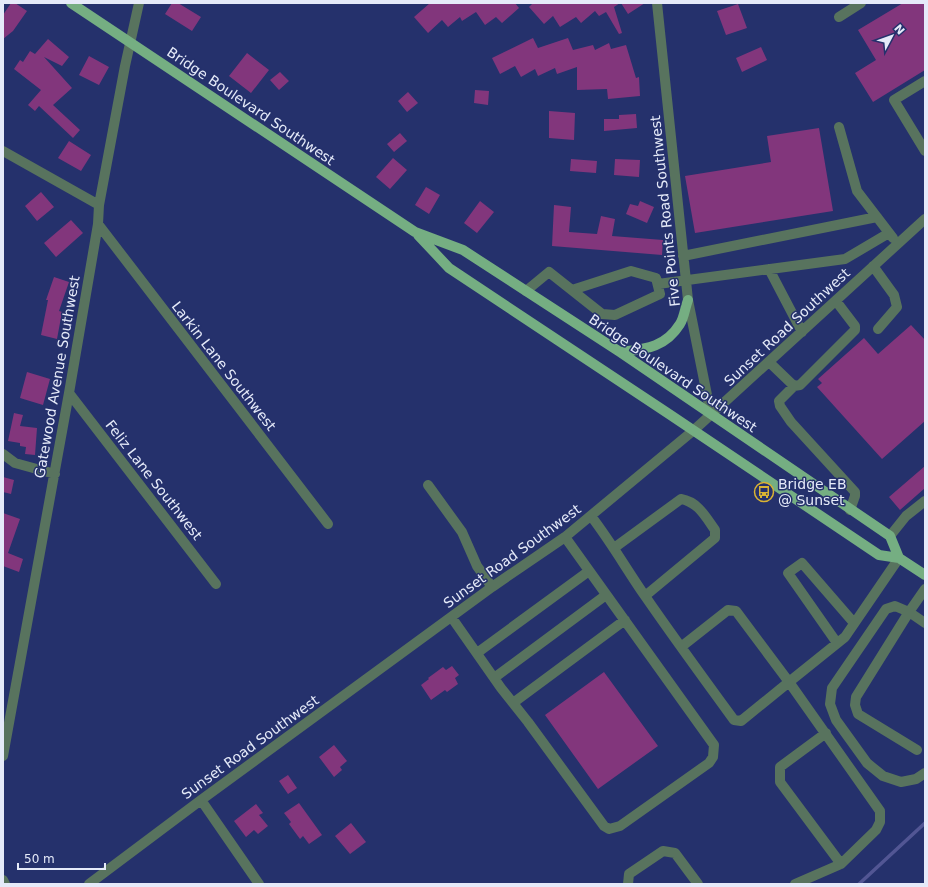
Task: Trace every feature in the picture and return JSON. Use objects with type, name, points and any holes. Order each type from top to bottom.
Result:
[{"type":"main road","name":"Bridge Boulevard Southwest","points":[[71,3],[415,232],[449,268],[694,430],[879,555],[899,558],[925,574]]},
{"type":"main road","name":"Bridge Boulevard Southwest","points":[[415,232],[463,250],[620,352],[890,536]]},
{"type":"main road","points":[[620,352],[648,349],[665,341],[680,324],[688,300]]},
{"type":"main road","points":[[890,536],[899,558]]},
{"type":"street","name":"Gatewood Avenue Southwest","points":[[3,756],[55,474],[98,224],[99,205],[130,42],[139,3]]},
{"type":"street","name":"Five Points Road Southwest","points":[[657,3],[688,300],[711,415]]},
{"type":"street","points":[[839,16],[861,3]]},
{"type":"street","points":[[925,82],[894,100],[925,151]]},
{"type":"street","points":[[839,127],[858,191],[898,244]]},
{"type":"street","points":[[3,151],[99,205]]},
{"type":"street","points":[[683,256],[877,217]]},
{"type":"street","name":"Sunset Road Southwest","points":[[89,884],[200,800],[452,618],[492,587],[565,537],[711,415],[925,219]]},
{"type":"street","name":"Larkin Lane Southwest","points":[[98,224],[328,524]]},
{"type":"street","points":[[658,284],[845,259],[889,233]]},
{"type":"street","points":[[873,266],[894,295],[898,307],[878,329]]},
{"type":"street","points":[[769,269],[802,332]]},
{"type":"street","points":[[526,292],[549,272],[602,314],[615,315],[660,294],[656,278],[631,272],[572,290]]},
{"type":"street","points":[[836,301],[855,326],[855,330],[800,385],[794,386],[779,401],[780,406],[791,422],[855,492],[850,510]]},
{"type":"street","points":[[769,362],[794,386]]},
{"type":"street","name":"Feliz Lane Southwest","points":[[69,393],[216,584]]},
{"type":"street","points":[[3,454],[15,463],[55,474]]},
{"type":"street","points":[[428,485],[462,532],[477,566],[492,587]]},
{"type":"street","points":[[614,548],[680,499],[697,506],[716,530],[715,538],[645,596]]},
{"type":"street","points":[[890,536],[906,516],[925,501]]},
{"type":"street","points":[[590,516],[605,534],[645,596],[734,720],[741,721],[845,637],[899,558]]},
{"type":"street","points":[[452,618],[494,678],[604,826],[609,829],[620,826],[709,763],[713,756],[714,745],[565,537]]},
{"type":"street","points":[[838,643],[788,573],[802,563],[854,623]]},
{"type":"street","points":[[477,653],[589,571]]},
{"type":"street","points":[[917,750],[858,714],[855,704],[856,697],[925,589]]},
{"type":"street","points":[[494,678],[606,595]]},
{"type":"street","points":[[925,623],[909,612],[895,606],[886,609],[832,688],[830,704],[836,720],[867,764],[883,776],[901,782],[916,779],[925,773]]},
{"type":"street","points":[[681,647],[728,610],[736,611],[789,682],[880,811],[880,822],[876,830],[841,864],[795,884]]},
{"type":"street","points":[[513,703],[625,620]]},
{"type":"street","points":[[826,734],[780,767],[780,782],[841,864]]},
{"type":"street","points":[[200,800],[259,884]]},
{"type":"street","points":[[628,884],[629,874],[664,851],[675,852],[698,884]]},
{"type":"street","points":[[3,880],[5,884]]},
{"type":"building","points":[[11,3],[15,3],[27,11],[13,31],[3,39],[3,15]]},
{"type":"building","points":[[172,3],[178,3],[201,17],[192,31],[165,14]]},
{"type":"building","points":[[430,3],[515,3],[519,8],[502,23],[496,17],[485,25],[476,12],[462,21],[460,17],[448,27],[442,20],[428,33],[414,17]]},
{"type":"building","points":[[533,3],[620,3],[614,7],[622,33],[619,34],[606,12],[599,16],[595,11],[581,23],[576,17],[560,27],[553,16],[544,24],[529,7]]},
{"type":"building","points":[[621,3],[645,3],[628,14]]},
{"type":"building","points":[[903,3],[925,3],[925,70],[873,102],[855,73],[876,60],[858,30]]},
{"type":"building","points":[[738,4],[747,28],[726,35],[717,11]]},
{"type":"building","points":[[533,38],[538,48],[568,38],[573,50],[593,45],[595,50],[609,43],[611,49],[626,45],[636,78],[639,77],[640,96],[608,99],[607,89],[577,90],[577,67],[557,74],[555,68],[538,76],[535,69],[521,77],[515,66],[500,74],[492,58]]},
{"type":"building","points":[[48,39],[69,57],[62,66],[44,57],[72,88],[53,105],[80,130],[73,138],[39,106],[35,111],[28,105],[41,90],[14,69],[20,60],[23,62],[30,51],[35,54]]},
{"type":"building","points":[[761,47],[767,60],[742,72],[736,58]]},
{"type":"building","points":[[247,53],[269,70],[251,93],[229,76]]},
{"type":"building","points":[[89,56],[109,67],[99,85],[79,75]]},
{"type":"building","points":[[280,72],[289,81],[279,90],[270,80]]},
{"type":"building","points":[[475,90],[489,91],[488,105],[474,103]]},
{"type":"building","points":[[408,92],[418,103],[407,112],[398,101]]},
{"type":"building","points":[[549,111],[575,113],[574,140],[549,138]]},
{"type":"building","points":[[636,114],[637,128],[604,131],[604,119],[619,119],[619,115]]},
{"type":"building","points":[[819,128],[833,211],[695,233],[685,176],[771,162],[767,136]]},
{"type":"building","points":[[400,133],[407,141],[394,152],[387,144]]},
{"type":"building","points":[[69,141],[91,155],[81,171],[58,158]]},
{"type":"building","points":[[393,158],[407,170],[390,189],[376,177]]},
{"type":"building","points":[[571,159],[597,161],[596,173],[570,171]]},
{"type":"building","points":[[615,159],[640,160],[639,177],[614,175]]},
{"type":"building","points":[[426,187],[440,195],[429,214],[415,205]]},
{"type":"building","points":[[41,192],[54,207],[37,221],[25,206]]},
{"type":"building","points":[[480,201],[494,212],[477,233],[464,223]]},
{"type":"building","points":[[640,201],[654,207],[647,223],[626,214],[630,204],[638,206]]},
{"type":"building","points":[[554,205],[571,207],[569,232],[597,234],[601,216],[615,219],[612,236],[663,240],[662,255],[552,246]]},
{"type":"building","points":[[71,220],[83,233],[56,257],[44,243]]},
{"type":"building","points":[[54,277],[69,282],[59,311],[62,312],[57,339],[41,335],[48,300],[46,300]]},
{"type":"building","points":[[911,325],[925,340],[925,421],[882,459],[817,387],[822,383],[818,379],[864,338],[878,354]]},
{"type":"building","points":[[27,372],[50,379],[43,405],[20,398]]},
{"type":"building","points":[[14,413],[23,415],[20,426],[37,428],[35,455],[25,454],[26,447],[20,446],[20,443],[8,441]]},
{"type":"building","points":[[925,466],[925,488],[900,510],[889,497]]},
{"type":"building","points":[[3,477],[14,480],[11,494],[3,492]]},
{"type":"building","points":[[3,513],[20,519],[8,553],[23,559],[19,572],[3,566]]},
{"type":"building","points":[[452,666],[459,675],[455,678],[458,684],[447,692],[445,690],[431,700],[421,685],[443,667],[446,670]]},
{"type":"building","points":[[604,672],[658,746],[598,789],[545,715]]},
{"type":"building","points":[[334,745],[347,761],[340,767],[342,770],[334,777],[319,757]]},
{"type":"building","points":[[288,775],[297,788],[288,794],[279,781]]},
{"type":"building","points":[[299,803],[322,835],[309,844],[303,836],[300,839],[289,824],[291,822],[284,813]]},
{"type":"building","points":[[256,804],[263,813],[259,815],[268,826],[258,834],[254,830],[246,837],[234,821]]},
{"type":"building","points":[[351,823],[366,842],[350,854],[335,836]]},
{"type":"waterway","points":[[859,884],[925,823]]},
{"type":"place","name":"Bridge EB @ Sunset","points":[[764,492]]}]
